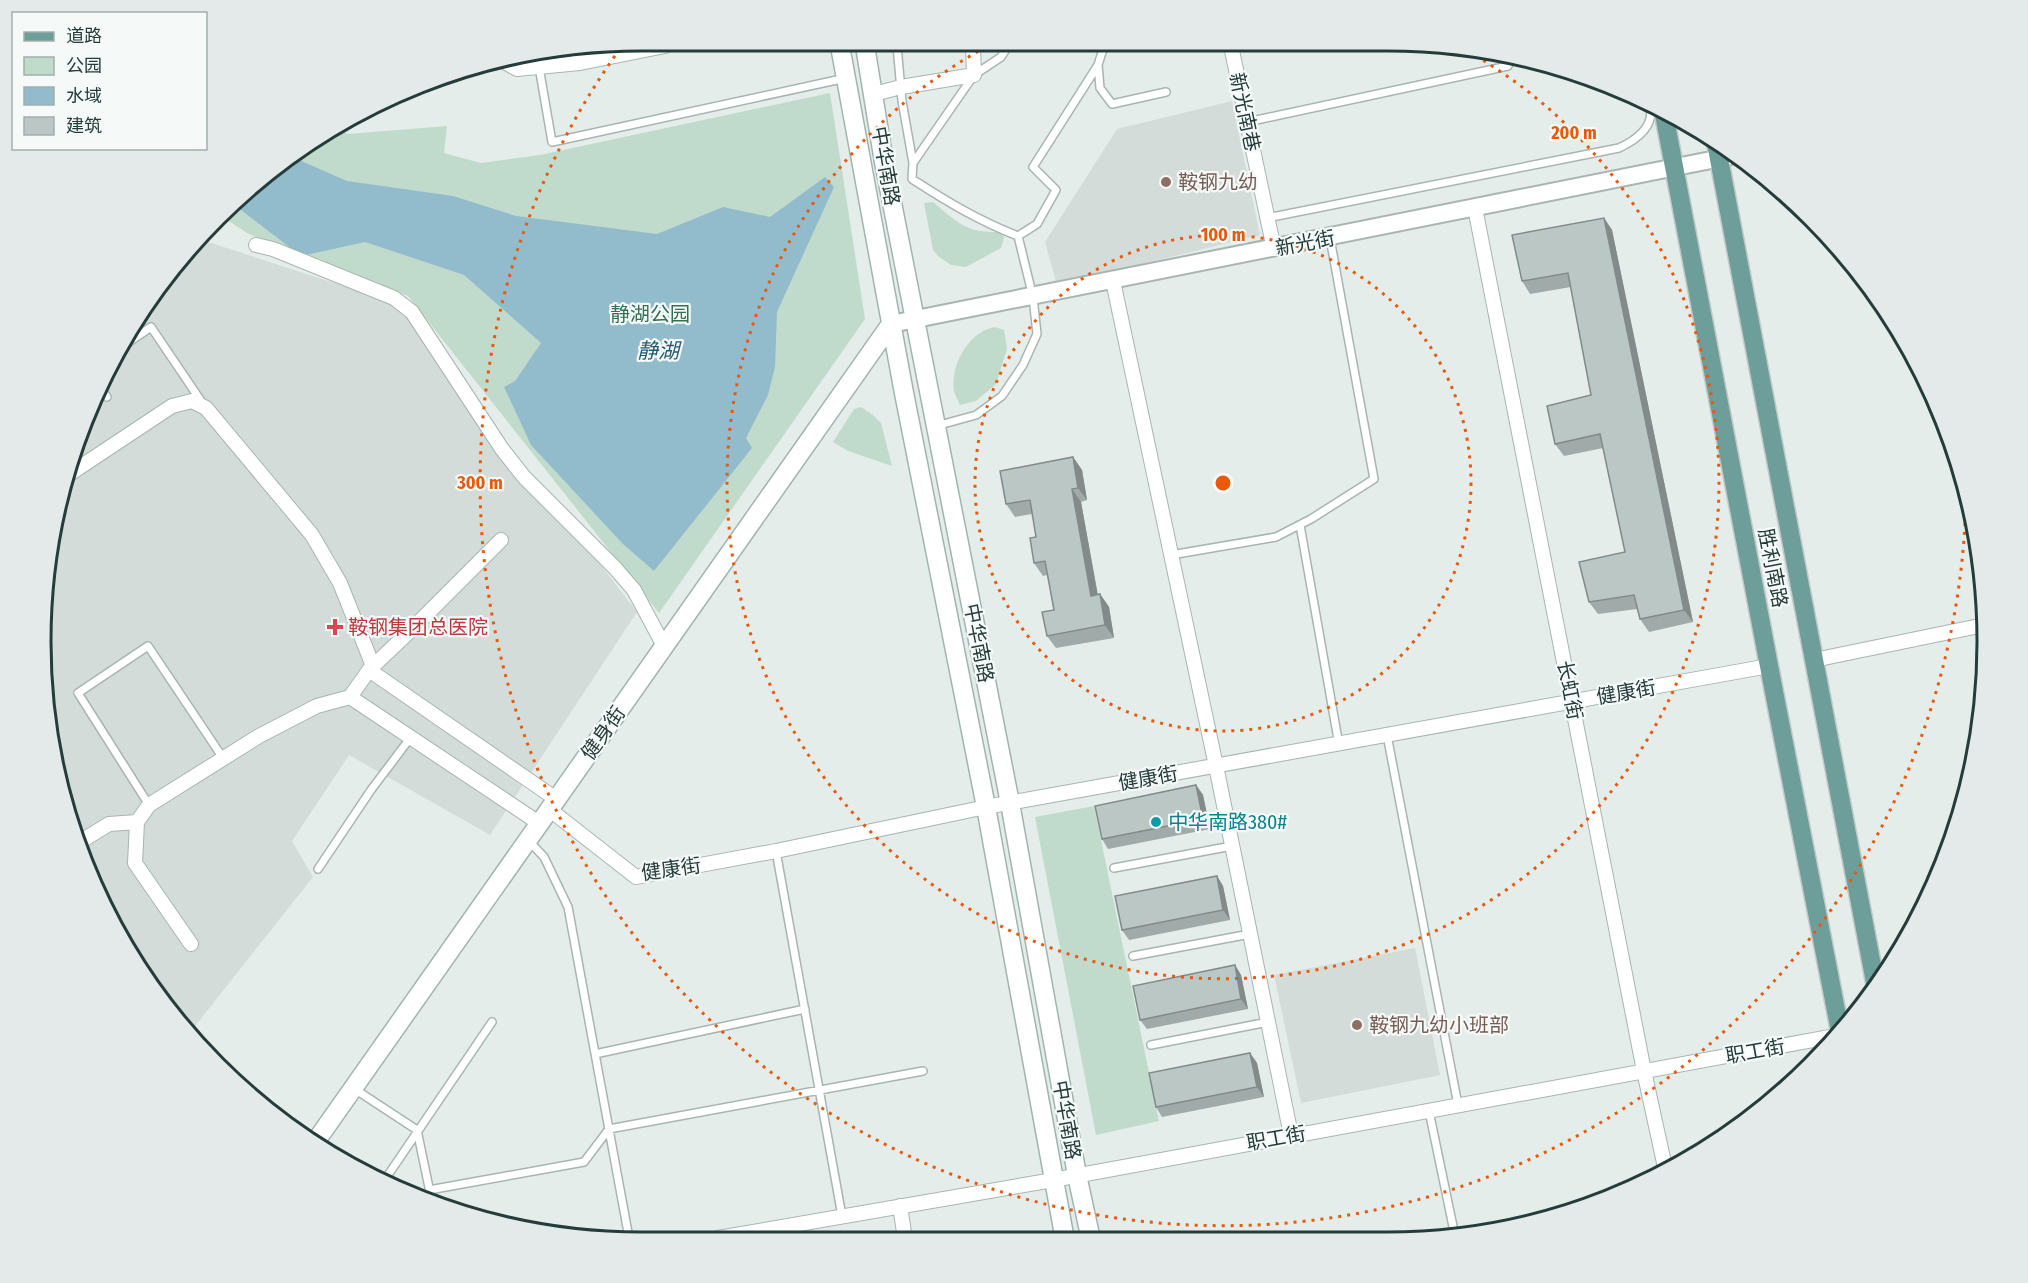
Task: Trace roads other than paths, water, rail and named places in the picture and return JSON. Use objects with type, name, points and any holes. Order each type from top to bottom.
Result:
[{"type":"main road","name":"中华南路","points":[[841,51],[904,393],[986,807],[1063,1232]]},
{"type":"main road","name":"中华南路","points":[[866,51],[884,162],[1010,803],[1089,1232]]},
{"type":"main road","name":"胜利南路","points":[[1665,121],[1838,1021]]},
{"type":"main road","name":"胜利南路","points":[[1725,158],[1814,660],[1874,975]]},
{"type":"main road","name":"健身街","points":[[319,1136],[891,324]]},
{"type":"street","points":[[511,66],[517,69],[580,63],[640,51]]},
{"type":"street","points":[[874,94],[901,87],[974,75],[973,51]]},
{"type":"street","name":"新光南巷","points":[[1232,51],[1274,249]]},
{"type":"street","points":[[579,55],[580,63]]},
{"type":"street","name":"新光街","points":[[891,324],[1675,168],[1720,154]]},
{"type":"street","name":"长虹街","points":[[1475,208],[1664,1163]]},
{"type":"street","points":[[256,245],[273,249],[394,298],[412,312],[502,449],[524,477],[634,590],[664,646]]},
{"type":"street","points":[[1113,281],[1292,1136]]},
{"type":"street","points":[[77,469],[172,406],[192,401],[206,408],[312,535],[340,583],[371,668],[548,810]]},
{"type":"street","points":[[191,944],[135,863],[137,822],[149,805],[259,736],[317,706],[350,697],[371,668],[501,540]]},
{"type":"street","points":[[1814,660],[1977,627]]},
{"type":"street","name":"健康街","points":[[548,810],[636,877],[776,851],[986,807],[1769,666]]},
{"type":"street","points":[[350,697],[411,737],[548,810]]},
{"type":"street","points":[[85,839],[109,824],[137,822]]},
{"type":"street","name":"职工街","points":[[752,1232],[1053,1180],[1823,1038]]},
{"type":"street","points":[[900,1206],[904,1232]]},
{"type":"lane","points":[[897,51],[913,163],[912,179],[964,212],[1018,236]]},
{"type":"lane","points":[[913,163],[974,75],[1001,57],[1005,51]]},
{"type":"lane","points":[[1018,236],[1037,224],[1056,190],[1033,168],[1098,65],[1102,51]]},
{"type":"lane","points":[[1247,122],[1508,66],[1509,64]]},
{"type":"lane","points":[[1098,65],[1100,88],[1112,104],[1166,92]]},
{"type":"lane","points":[[539,67],[552,142],[846,78]]},
{"type":"lane","points":[[1267,218],[1619,148],[1633,141],[1645,131],[1651,113]]},
{"type":"lane","points":[[936,426],[976,415],[1002,396],[1023,365],[1037,334],[1033,297],[1018,236]]},
{"type":"lane","points":[[1171,555],[1276,537],[1300,525],[1374,479],[1330,238]]},
{"type":"lane","points":[[135,338],[152,327],[206,408]]},
{"type":"lane","points":[[1300,525],[1339,745]]},
{"type":"lane","points":[[149,805],[78,693],[148,646],[223,758]]},
{"type":"lane","points":[[1387,735],[1458,1105]]},
{"type":"lane","points":[[318,868],[371,790],[411,737]]},
{"type":"lane","points":[[528,840],[544,857],[568,907],[628,1232]]},
{"type":"lane","points":[[1114,868],[1232,846]]},
{"type":"lane","points":[[776,851],[842,1216]]},
{"type":"lane","points":[[1133,956],[1250,934]]},
{"type":"lane","points":[[595,1054],[805,1009]]},
{"type":"lane","points":[[388,1175],[492,1022]]},
{"type":"lane","points":[[1151,1045],[1268,1022]]},
{"type":"lane","points":[[353,1088],[417,1130],[429,1191],[584,1162],[609,1130],[923,1071]]},
{"type":"lane","points":[[1429,1111],[1453,1228]]},
{"type":"water","name":"静湖","points":[[300,160],[347,181],[453,196],[516,216],[657,234],[723,207],[770,217],[825,177],[834,187],[777,312],[775,367],[768,395],[746,438],[752,448],[654,571],[623,544],[531,445],[504,387],[515,381],[541,343],[464,275],[365,242],[301,256],[240,209]]},
{"type":"place","name":"鞍钢九幼","points":[[1166,182]]},
{"type":"place","name":"鞍钢集团总医院","points":[[335,627]]},
{"type":"place","name":"中华南路380#","points":[[1156,822]]},
{"type":"place","name":"鞍钢九幼小班部","points":[[1357,1025]]},
{"type":"park label","name":"静湖公园","points":[[650,314]]}]
